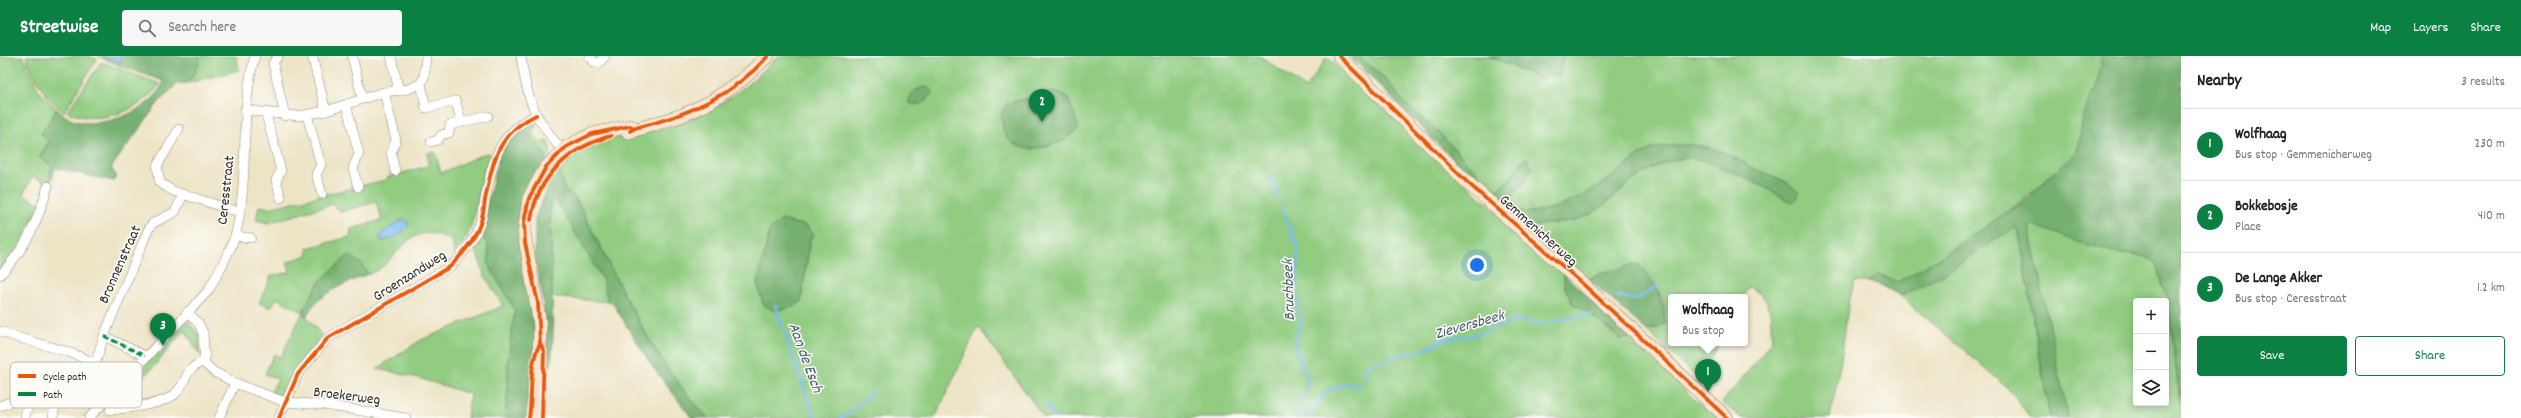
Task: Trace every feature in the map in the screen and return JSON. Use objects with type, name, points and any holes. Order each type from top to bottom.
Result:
[{"type":"main road","points":[[538,418],[540,329],[528,250],[530,246],[532,213],[539,194],[551,173],[564,154],[592,134],[630,126],[634,128],[674,118],[710,102],[744,78],[768,56]]},
{"type":"main road","name":"Gemmenicherweg","points":[[1339,56],[1468,183],[1584,285],[1727,418]]},
{"type":"main road","points":[[533,418],[538,396]]},
{"type":"street","name":"Ceresstraat","points":[[140,362],[208,291],[235,236],[239,212],[246,90],[255,56]]},
{"type":"street","points":[[278,56],[273,63],[286,116]]},
{"type":"street","points":[[312,56],[326,111]]},
{"type":"street","points":[[352,56],[362,98]]},
{"type":"street","points":[[391,56],[399,91]]},
{"type":"street","points":[[426,56],[426,72],[421,83],[426,108],[456,101],[461,122]]},
{"type":"street","points":[[521,56],[526,89],[536,115],[564,154]]},
{"type":"street","points":[[590,56],[592,60],[599,63],[605,56]]},
{"type":"street","points":[[245,110],[286,116],[307,115],[326,111],[384,92],[399,91],[421,83]]},
{"type":"street","points":[[384,92],[396,140],[391,153],[395,171]]},
{"type":"street","points":[[346,104],[359,154],[353,168],[358,187]]},
{"type":"street","points":[[266,114],[281,171],[276,180],[281,198]]},
{"type":"street","points":[[307,115],[321,165],[316,174],[322,194]]},
{"type":"street","name":"Groenzandweg","points":[[279,418],[298,374],[328,338],[451,266],[467,249],[481,222],[494,157],[501,142],[516,128],[536,115]]},
{"type":"street","points":[[431,142],[438,140],[441,135],[448,133],[450,125],[488,116]]},
{"type":"street","points":[[179,129],[157,166],[160,183],[183,195],[239,212]]},
{"type":"street","points":[[0,275],[18,256],[31,234],[48,186]]},
{"type":"street","name":"Bronnenstraat","points":[[96,362],[104,336],[148,230],[156,221],[175,212],[183,195]]},
{"type":"street","points":[[235,236],[251,238]]},
{"type":"street","points":[[142,404],[167,399],[178,390],[190,368],[204,360],[203,333],[199,324],[187,312]]},
{"type":"street","points":[[0,331],[44,347],[67,351],[91,362]]},
{"type":"street","points":[[104,336],[145,356]]},
{"type":"street","name":"Broekerweg","points":[[204,360],[214,372],[235,383],[285,402],[324,405],[406,418]]},
{"type":"street","points":[[219,418],[235,383]]},
{"type":"street","points":[[0,406],[10,402]]},
{"type":"street","points":[[25,418],[27,408]]},
{"type":"street","points":[[53,418],[54,408]]},
{"type":"street","name":"Ceresstraat","points":[[89,418],[98,408]]},
{"type":"street","points":[[110,410],[120,408]]},
{"type":"green space","points":[[0,56],[23,56],[38,90],[57,109],[41,134],[49,141],[52,166],[48,184],[33,176],[23,194],[40,204],[20,245],[0,270]]},
{"type":"green space","points":[[26,56],[88,56],[97,59],[64,112],[51,100],[41,87]]},
{"type":"green space","points":[[98,56],[119,62],[118,65]]},
{"type":"green space","points":[[123,56],[200,56],[200,59],[194,74],[187,83],[177,84],[158,103],[115,162],[111,168],[116,175],[113,181],[55,168],[52,180],[49,180],[52,166],[39,157],[49,141],[41,134],[57,109],[70,119],[85,123],[96,123],[118,118],[147,103],[154,97],[164,81],[118,65]]},
{"type":"green space","points":[[200,56],[236,56],[239,70],[187,83],[192,78]]},
{"type":"green space","points":[[778,56],[1260,56],[1306,89],[1327,57],[1564,274],[1565,288],[1573,304],[1584,310],[1619,339],[1630,338],[1702,407],[1707,407],[1719,418],[1044,418],[978,326],[935,418],[708,418],[687,394],[650,341],[634,313],[576,198],[564,190],[560,171],[571,159],[600,143],[616,138],[667,128],[696,117],[734,95],[768,67]],"holes":[[[1043,94],[1079,129],[1062,141],[1042,147],[1025,148],[1013,144],[1031,97]],[[770,230],[813,235],[810,239],[801,303],[766,245]]]},
{"type":"green space","points":[[1350,56],[1358,56],[1387,80],[1404,103],[1439,133],[1492,188],[1497,190],[1511,179],[1521,162],[1527,157],[1532,169],[1508,201],[1518,210],[1530,212],[1539,211],[1568,203],[1616,174],[1647,151],[1661,147],[1689,145],[1719,151],[1788,183],[1798,192],[1798,197],[1793,203],[1756,183],[1711,163],[1698,159],[1687,158],[1662,164],[1644,173],[1591,214],[1576,220],[1532,227],[1498,200],[1460,166]]},
{"type":"green space","points":[[1358,56],[1489,56],[1541,79],[1551,75],[1560,75],[1563,56],[2181,56],[2166,262],[2155,254],[2057,234],[2135,256],[2143,255],[2157,263],[2162,286],[2168,298],[2133,298],[2133,406],[2169,406],[2169,307],[2181,418],[2067,418],[2029,227],[2034,226],[2082,166],[2080,145],[2069,160],[2019,203],[1980,232],[1939,258],[1898,282],[1879,274],[1868,282],[1855,282],[1849,299],[1841,360],[1830,418],[1742,418],[1722,403],[1772,342],[1770,309],[1764,298],[1758,292],[1749,286],[1745,294],[1668,294],[1668,346],[1717,346],[1709,361],[1693,374],[1647,331],[1658,328],[1664,315],[1664,307],[1660,293],[1638,264],[1605,272],[1589,279],[1532,227],[1569,221],[1591,214],[1598,210],[1639,176],[1662,164],[1687,158],[1698,159],[1725,168],[1793,203],[1798,192],[1793,187],[1783,180],[1753,168],[1719,151],[1700,146],[1676,145],[1654,148],[1647,151],[1594,189],[1568,203],[1539,211],[1521,211],[1514,208],[1508,201],[1526,179],[1521,162],[1511,178],[1497,190],[1492,188],[1439,133],[1404,103],[1387,80]]},
{"type":"green space","points":[[1489,56],[1563,56],[1560,75],[1551,75],[1541,79]]},
{"type":"green space","points":[[2101,56],[2181,56],[2181,406],[2169,298],[2162,286],[2157,263],[2143,256],[2121,254],[2078,242],[2036,226],[2029,227],[2067,413],[2067,418],[2050,418],[2018,227],[1999,237],[1944,274],[1901,296],[1879,284],[1868,282],[1878,274],[1898,282],[1939,258],[2028,198],[2078,150],[2083,117],[2097,84]]},
{"type":"green space","points":[[101,62],[160,84],[141,102],[118,114],[105,117],[92,117],[80,116],[67,112]]},
{"type":"green space","points":[[925,87],[929,88],[933,92],[926,101],[920,104],[909,103],[910,97],[914,92]]},
{"type":"green space","points":[[1054,92],[1068,97],[1079,129],[1061,142],[1032,149],[1022,148],[1007,138],[1003,129],[1001,114],[1008,103]]},
{"type":"green space","points":[[533,123],[536,127],[531,130],[541,144],[546,140],[549,144],[550,151],[547,158],[525,129]]},
{"type":"green space","points":[[525,129],[547,158],[519,237],[533,310],[535,344],[526,418],[505,418],[508,390],[508,359],[515,310],[489,265],[488,245],[480,233],[500,153],[513,136]]},
{"type":"green space","points":[[435,152],[441,173],[486,153],[490,154],[481,180],[469,232],[463,243],[454,253],[452,241],[436,234],[423,234],[413,237],[404,244],[388,262],[379,269],[368,274],[360,263],[349,255],[319,282],[303,312],[276,298],[271,308],[259,303],[271,276],[290,272],[287,262],[308,255],[307,248],[350,237],[351,229],[382,220],[376,202],[340,212],[339,208],[335,208],[333,204],[268,223],[256,220],[259,206],[269,208],[386,180],[388,177],[428,166],[428,153]]},
{"type":"green space","points":[[560,171],[564,190],[575,198],[650,341],[687,394],[708,418],[692,418],[652,366],[612,302],[608,302],[603,280],[555,198],[551,200],[550,205],[553,337],[551,366],[549,363],[543,300],[535,259],[535,218],[549,185]]},
{"type":"green space","points":[[555,198],[603,280],[608,302],[552,297],[550,205],[551,200]]},
{"type":"green space","points":[[782,220],[807,226],[813,235],[810,239],[801,302],[793,307],[774,311],[763,304],[757,283],[770,230]]},
{"type":"green space","points":[[2018,227],[2050,418],[2031,418],[2006,386],[1901,296],[1944,274],[1999,237]]},
{"type":"green space","points":[[480,233],[488,245],[489,265],[515,310],[508,359],[508,390],[505,418],[467,418],[470,394],[415,377],[377,369],[421,340],[503,306],[485,276],[476,250],[472,250]]},
{"type":"green space","points":[[349,255],[360,263],[368,274],[332,290],[317,302],[306,317],[303,311],[319,282]]},
{"type":"green space","points":[[1638,264],[1650,277],[1658,291],[1664,315],[1665,324],[1647,331],[1589,279],[1605,272]]},
{"type":"green space","points":[[1564,274],[1630,338],[1619,339],[1584,310],[1573,304],[1565,288]]},
{"type":"green space","points":[[303,312],[322,336],[305,356],[283,393],[277,395],[270,394],[278,379],[265,374],[274,354],[281,357]]},
{"type":"green space","points":[[188,322],[199,335],[200,355],[185,330],[142,378],[142,370],[183,324]]},
{"type":"water","points":[[102,56],[123,56],[119,62]]},
{"type":"water","points":[[403,219],[409,223],[408,227],[396,236],[382,241],[380,238],[382,233]]},
{"type":"waterway","name":"Bruchbeek","points":[[1269,175],[1279,199]]},
{"type":"waterway","name":"Bruchbeek","points":[[1281,207],[1298,247],[1297,280],[1295,284],[1301,325],[1294,341],[1309,386],[1298,408],[1298,418]]},
{"type":"waterway","name":"Zieversbeek","points":[[1617,296],[1635,300],[1659,285]]},
{"type":"waterway","name":"Aan de Esch","points":[[775,305],[811,409],[816,418]]},
{"type":"waterway","name":"Zieversbeek","points":[[1364,379],[1367,367],[1370,365],[1389,358],[1423,350],[1447,338],[1473,335],[1518,321],[1530,321],[1538,324],[1591,314]]},
{"type":"waterway","name":"Zieversbeek","points":[[1302,418],[1312,412],[1326,392],[1348,383],[1356,387],[1360,385]]},
{"type":"waterway","points":[[841,418],[861,404],[872,391]]},
{"type":"waterway","points":[[1046,404],[1054,418]]},
{"type":"marked path","points":[[104,336],[145,356]]},
{"type":"cycle path","points":[[630,131],[690,110],[724,93],[754,70],[768,56]]},
{"type":"cycle path","points":[[1339,56],[1468,183],[1584,285],[1727,418]]},
{"type":"cycle path","points":[[279,418],[298,374],[328,338],[451,266],[460,256],[478,230],[483,215],[494,161],[499,150],[513,131],[536,115]]},
{"type":"cycle path","points":[[542,418],[544,351],[540,344],[538,303],[525,243],[524,222],[529,198],[546,167],[566,147],[592,134],[630,126],[635,128]]},
{"type":"cycle path","points":[[531,220],[534,204],[540,190],[548,177],[558,166],[569,156],[582,148],[611,136]]},
{"type":"cycle path","points":[[529,418],[532,370],[536,352],[540,344]]},
{"type":"place","name":"Bokkebosje","points":[[1042,122]]},
{"type":"place","name":"De Lange Akker","points":[[163,346]]},
{"type":"place","name":"Wolfhaag","points":[[1708,392]]}]
